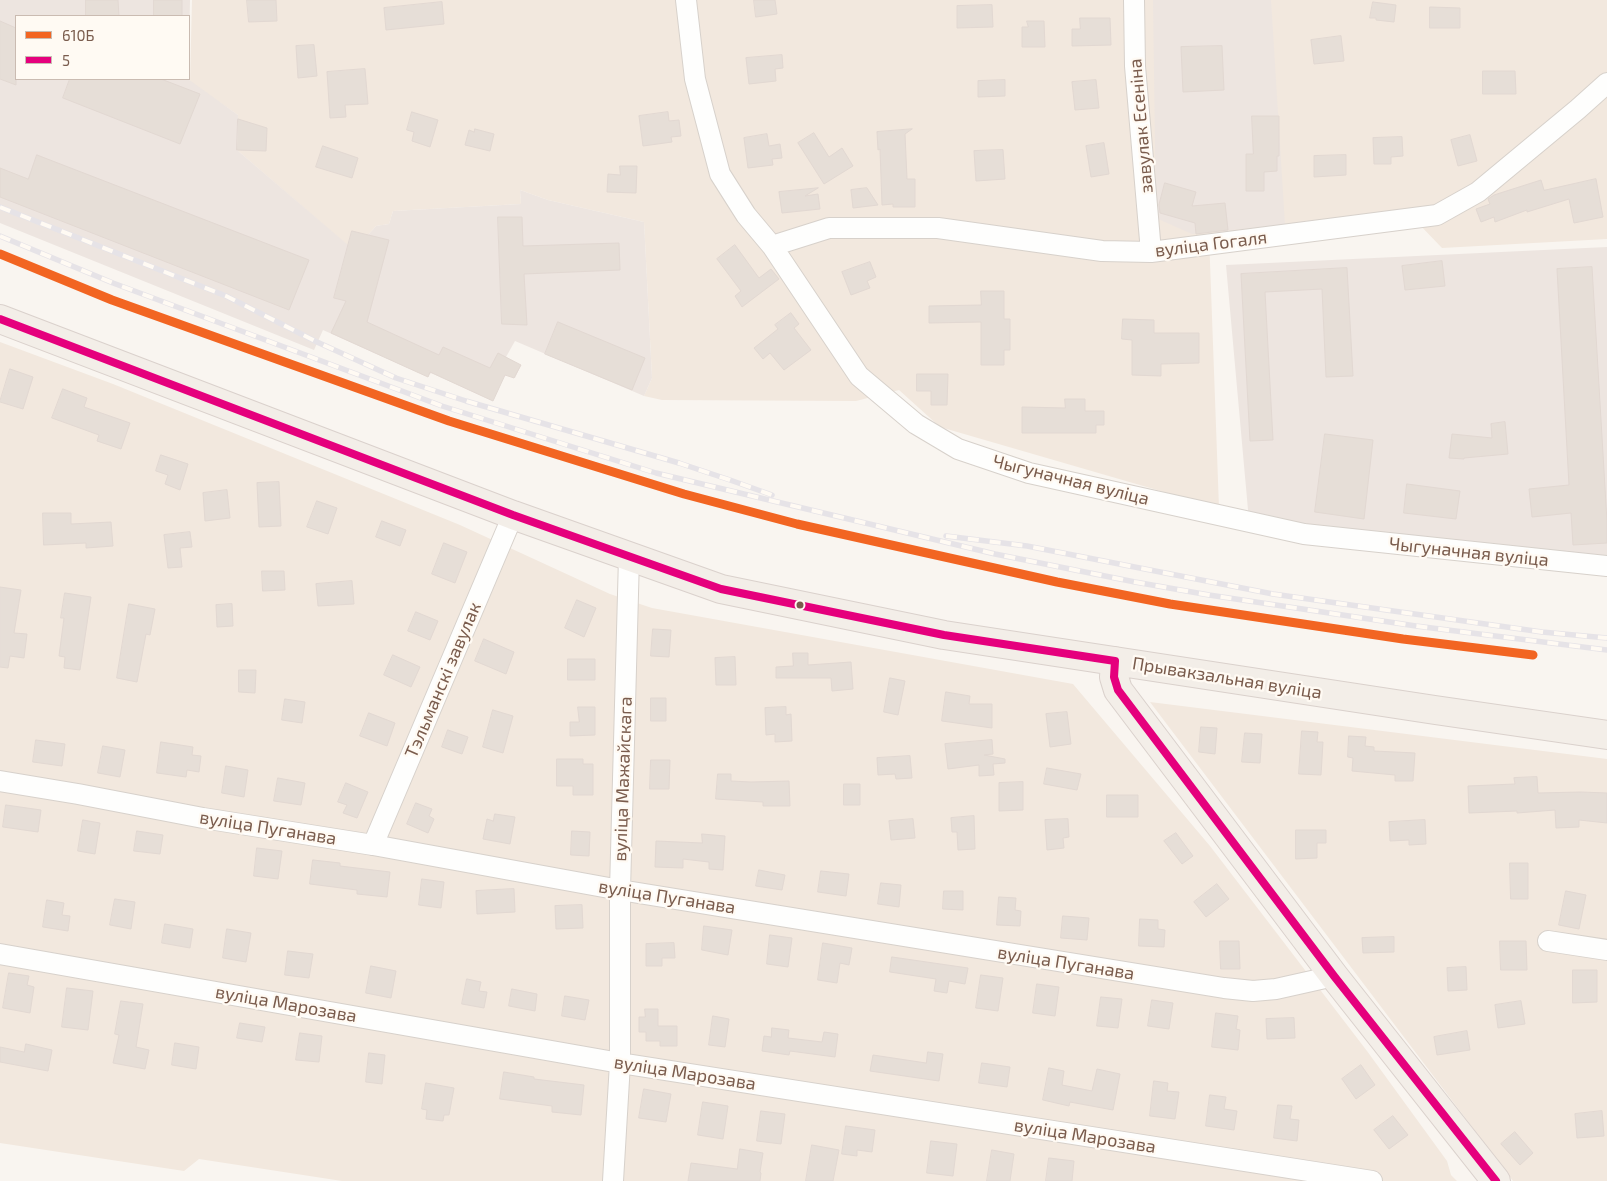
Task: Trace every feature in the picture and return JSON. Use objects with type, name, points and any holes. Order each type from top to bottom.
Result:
[{"type":"main road","name":"Прывакзальная вуліца","points":[[0,319],[513,515],[721,589],[944,635],[1607,735]]},
{"type":"main road","points":[[1115,660],[1114,677],[1118,690],[1334,976],[1496,1181]]},
{"type":"street","name":"Чыгуначная вуліца","points":[[686,0],[695,79],[720,174],[746,215],[772,246],[859,376],[916,424],[958,449],[1029,473],[1304,534],[1607,566]]},
{"type":"street","name":"завулак Есеніна","points":[[1134,0],[1136,66],[1152,252]]},
{"type":"street","name":"вуліца Гогаля","points":[[772,246],[829,228],[938,228],[1102,251],[1152,252],[1437,215],[1478,192],[1605,87]]},
{"type":"street","name":"Тэльманскі завулак","points":[[373,845],[513,515]]},
{"type":"street","name":"вуліца Мажайскага","points":[[613,1181],[620,1063],[620,890],[629,557]]},
{"type":"street","name":"вуліца Пуганава","points":[[0,781],[203,818],[373,845],[620,890],[1224,988],[1253,992],[1276,989],[1334,976]]},
{"type":"street","points":[[1548,941],[1607,950]]},
{"type":"street","name":"вуліца Марозава","points":[[0,954],[620,1063],[1372,1181]]},
{"type":"shaded area","points":[[0,0],[190,0],[190,15],[15,15],[15,80],[189,80],[238,115],[237,150],[348,245],[352,231],[368,235],[376,226],[389,224],[393,211],[521,204],[520,190],[548,200],[644,222],[652,378],[644,396],[515,341],[506,357],[521,365],[515,378],[505,375],[493,401],[431,373],[428,377],[323,330],[314,350],[0,223]]},
{"type":"shaded area","points":[[192,0],[1607,0],[1607,239],[1442,248],[1417,222],[1209,235],[1219,508],[940,427],[899,390],[856,401],[662,400],[644,396],[652,378],[644,222],[548,200],[520,190],[521,204],[393,211],[389,224],[376,226],[368,235],[348,246],[237,150],[238,115],[190,82]]},
{"type":"shaded area","points":[[1153,0],[1271,0],[1285,225],[1192,234],[1156,218]]},
{"type":"shaded area","points":[[1607,247],[1607,569],[1249,521],[1226,265]]},
{"type":"shaded area","points":[[0,342],[113,384],[460,525],[610,594],[652,608],[1073,684],[1210,846],[1367,1051],[1447,1161],[1451,1175],[1457,1181],[342,1181],[199,1159],[184,1171],[0,1143]]},
{"type":"shaded area","points":[[1150,702],[1607,759],[1607,1181],[1513,1181]]},
{"type":"building","points":[[86,0],[118,0],[119,15],[86,15]]},
{"type":"building","points":[[154,0],[182,0],[182,15],[154,15]]},
{"type":"building","points":[[247,0],[276,0],[277,21],[249,22]]},
{"type":"building","points":[[754,0],[775,0],[777,14],[756,17]]},
{"type":"building","points":[[442,2],[444,24],[386,30],[384,8]]},
{"type":"building","points":[[1373,2],[1396,5],[1394,22],[1370,18]]},
{"type":"building","points":[[992,5],[993,27],[957,28],[957,6]]},
{"type":"building","points":[[1430,7],[1460,8],[1460,28],[1430,28]]},
{"type":"building","points":[[1080,18],[1110,18],[1111,45],[1072,46],[1072,29],[1080,29]]},
{"type":"building","points":[[0,21],[15,28],[16,85],[0,79]]},
{"type":"building","points":[[1027,21],[1044,21],[1045,47],[1022,47],[1022,27],[1028,27]]},
{"type":"building","points":[[1341,36],[1344,61],[1314,64],[1311,40]]},
{"type":"building","points":[[314,45],[317,76],[298,78],[296,46]]},
{"type":"building","points":[[1222,46],[1224,90],[1183,92],[1181,47]]},
{"type":"building","points":[[782,55],[783,68],[775,69],[776,81],[749,84],[746,58]]},
{"type":"building","points":[[365,69],[368,104],[345,105],[346,117],[330,118],[327,72]]},
{"type":"building","points":[[1483,71],[1515,71],[1516,94],[1483,94]]},
{"type":"building","points":[[70,80],[164,80],[200,94],[180,144],[63,98]]},
{"type":"building","points":[[1005,80],[1005,96],[978,97],[978,81]]},
{"type":"building","points":[[1096,80],[1099,108],[1075,110],[1072,82]]},
{"type":"building","points":[[412,112],[438,120],[430,147],[412,141],[414,132],[407,130]]},
{"type":"building","points":[[668,112],[669,121],[679,120],[681,136],[671,137],[672,142],[643,146],[639,116]]},
{"type":"building","points":[[1252,116],[1279,116],[1277,171],[1264,172],[1264,191],[1246,191],[1246,154],[1253,154]]},
{"type":"building","points":[[238,119],[267,128],[266,151],[237,150]]},
{"type":"building","points":[[475,129],[494,134],[490,151],[465,145],[469,130],[474,132]]},
{"type":"building","points":[[912,129],[905,134],[907,179],[915,179],[915,207],[893,207],[893,204],[882,205],[880,149],[878,150],[877,132]]},
{"type":"building","points":[[814,133],[829,157],[842,148],[853,166],[824,184],[798,143]]},
{"type":"building","points":[[767,134],[769,146],[780,144],[782,158],[772,159],[773,165],[748,168],[744,138]]},
{"type":"building","points":[[1470,135],[1477,161],[1458,166],[1451,140]]},
{"type":"building","points":[[1402,137],[1403,156],[1391,157],[1391,164],[1374,164],[1373,138]]},
{"type":"building","points":[[1104,143],[1109,174],[1091,177],[1086,146]]},
{"type":"building","points":[[323,146],[358,158],[352,178],[316,167]]},
{"type":"building","points":[[1003,150],[1005,179],[976,181],[974,151]]},
{"type":"building","points":[[37,155],[309,260],[289,310],[0,197],[0,168],[28,179]]},
{"type":"building","points":[[1346,155],[1346,175],[1314,177],[1314,156]]},
{"type":"building","points":[[620,166],[637,166],[636,193],[607,192],[608,174],[620,175]]},
{"type":"building","points":[[1596,179],[1603,217],[1574,223],[1569,199],[1527,212],[1527,210],[1495,222],[1494,217],[1481,222],[1476,209],[1490,204],[1488,199],[1494,195],[1541,180],[1544,190]]},
{"type":"building","points":[[1165,183],[1196,192],[1192,206],[1225,203],[1228,230],[1196,234],[1195,223],[1160,213],[1159,205]]},
{"type":"building","points":[[818,188],[805,196],[818,194],[820,209],[782,213],[779,192]]},
{"type":"building","points":[[867,188],[878,205],[853,208],[851,190]]},
{"type":"building","points":[[498,217],[522,217],[523,246],[619,243],[620,270],[524,274],[527,325],[502,324]]},
{"type":"building","points":[[352,231],[389,240],[367,322],[439,355],[443,347],[490,368],[498,353],[521,365],[514,378],[505,375],[493,401],[430,372],[428,377],[331,333],[346,301],[334,298]]},
{"type":"building","points":[[735,245],[759,278],[771,269],[779,279],[742,307],[735,296],[741,291],[717,259]]},
{"type":"building","points":[[1442,261],[1445,286],[1405,290],[1402,266]]},
{"type":"building","points":[[870,262],[876,277],[867,281],[870,288],[851,295],[842,272]]},
{"type":"building","points":[[1592,267],[1607,543],[1573,545],[1571,513],[1532,517],[1529,489],[1569,485],[1557,269]]},
{"type":"building","points":[[1347,268],[1353,376],[1326,377],[1322,289],[1265,292],[1273,440],[1250,441],[1241,274]]},
{"type":"building","points":[[981,291],[1004,291],[1004,319],[1010,319],[1010,350],[1004,350],[1004,365],[981,365],[981,322],[929,323],[929,306],[981,305]]},
{"type":"building","points":[[791,313],[799,324],[794,328],[811,350],[784,370],[770,353],[763,359],[754,348],[778,329],[775,325]]},
{"type":"building","points":[[1123,319],[1154,320],[1154,333],[1199,333],[1199,363],[1161,364],[1161,376],[1132,375],[1132,340],[1122,339]]},
{"type":"building","points":[[558,322],[645,358],[632,390],[545,354]]},
{"type":"building","points":[[10,369],[33,377],[23,409],[0,402]]},
{"type":"building","points":[[917,374],[948,374],[947,405],[931,405],[931,391],[917,391]]},
{"type":"building","points":[[63,389],[87,398],[84,407],[130,423],[121,449],[97,441],[99,435],[52,418]]},
{"type":"building","points":[[1065,399],[1085,399],[1085,411],[1104,411],[1104,425],[1096,425],[1096,433],[1022,433],[1022,407],[1065,408]]},
{"type":"building","points":[[1505,422],[1508,454],[1464,459],[1449,458],[1452,434],[1492,438],[1491,424]]},
{"type":"building","points":[[1325,434],[1373,440],[1364,519],[1315,512]]},
{"type":"building","points":[[161,455],[188,464],[180,490],[165,484],[168,475],[156,471]]},
{"type":"building","points":[[279,482],[281,526],[259,527],[257,483]]},
{"type":"building","points":[[1407,484],[1460,491],[1456,519],[1404,513]]},
{"type":"building","points":[[227,490],[230,518],[205,521],[203,493]]},
{"type":"building","points":[[317,501],[337,508],[328,534],[307,527]]},
{"type":"building","points":[[43,513],[71,513],[71,524],[111,522],[113,546],[86,548],[86,543],[44,545]]},
{"type":"building","points":[[382,521],[406,530],[400,546],[376,537]]},
{"type":"building","points":[[190,532],[192,547],[180,548],[182,567],[168,568],[164,535]]},
{"type":"building","points":[[444,543],[467,552],[455,583],[432,574]]},
{"type":"building","points":[[262,571],[284,571],[285,590],[263,591]]},
{"type":"building","points":[[352,581],[354,604],[318,606],[316,584]]},
{"type":"building","points":[[0,587],[21,590],[14,633],[27,634],[24,658],[10,656],[8,668],[0,667]]},
{"type":"building","points":[[65,593],[91,597],[80,670],[64,668],[65,657],[59,656],[64,618],[61,618]]},
{"type":"building","points":[[577,600],[596,608],[584,637],[565,628]]},
{"type":"building","points":[[129,604],[155,609],[150,635],[146,634],[137,682],[117,678]]},
{"type":"building","points":[[232,604],[233,626],[217,627],[216,605]]},
{"type":"building","points":[[416,612],[438,621],[430,640],[408,631]]},
{"type":"building","points":[[653,629],[671,630],[669,657],[651,656]]},
{"type":"building","points":[[484,639],[514,652],[506,674],[475,661]]},
{"type":"building","points":[[793,653],[808,653],[808,665],[851,662],[853,689],[832,691],[831,678],[776,678],[776,667],[793,666]]},
{"type":"building","points":[[393,655],[420,667],[411,687],[384,675]]},
{"type":"building","points":[[735,657],[736,685],[716,685],[715,658]]},
{"type":"building","points":[[568,659],[595,659],[595,680],[568,680]]},
{"type":"building","points":[[239,670],[256,670],[255,693],[239,692]]},
{"type":"building","points":[[890,678],[905,681],[898,715],[884,712]]},
{"type":"building","points":[[946,692],[970,696],[969,704],[992,704],[992,728],[942,721]]},
{"type":"building","points":[[651,698],[666,698],[666,721],[651,721]]},
{"type":"building","points":[[285,699],[305,702],[302,723],[282,720]]},
{"type":"building","points":[[578,707],[595,707],[595,735],[570,736],[570,722],[579,722]]},
{"type":"building","points":[[786,707],[786,715],[791,714],[792,741],[775,742],[775,734],[766,735],[765,708]]},
{"type":"building","points":[[493,710],[513,716],[503,753],[483,747]]},
{"type":"building","points":[[1067,712],[1071,744],[1050,747],[1046,714]]},
{"type":"building","points":[[369,713],[395,723],[387,746],[360,736]]},
{"type":"building","points":[[1201,727],[1217,728],[1215,754],[1199,752]]},
{"type":"building","points":[[448,730],[468,737],[462,754],[442,747]]},
{"type":"building","points":[[1302,731],[1318,732],[1317,742],[1323,742],[1321,775],[1299,774]]},
{"type":"building","points":[[1245,733],[1262,734],[1260,763],[1242,762]]},
{"type":"building","points":[[1349,736],[1366,737],[1365,746],[1374,747],[1374,751],[1415,753],[1413,781],[1395,781],[1395,775],[1352,771],[1353,758],[1348,757]]},
{"type":"building","points":[[36,740],[65,744],[62,766],[33,762]]},
{"type":"building","points":[[992,740],[993,754],[984,755],[1005,759],[1005,763],[993,764],[994,775],[979,776],[979,765],[948,769],[945,744]]},
{"type":"building","points":[[161,742],[193,747],[192,755],[201,756],[199,772],[187,770],[186,777],[157,773]]},
{"type":"building","points":[[103,746],[125,750],[120,777],[98,773]]},
{"type":"building","points":[[910,756],[912,778],[896,779],[895,774],[878,775],[877,758]]},
{"type":"building","points":[[557,759],[583,759],[583,764],[593,764],[593,795],[573,795],[573,786],[557,786]]},
{"type":"building","points":[[651,760],[670,760],[669,789],[650,789]]},
{"type":"building","points":[[226,766],[248,770],[244,797],[222,793]]},
{"type":"building","points":[[1047,768],[1081,774],[1077,790],[1044,784]]},
{"type":"building","points":[[718,774],[731,774],[731,781],[789,781],[790,806],[763,806],[763,802],[716,799]]},
{"type":"building","points":[[1537,777],[1538,793],[1607,793],[1607,823],[1579,820],[1579,827],[1556,828],[1555,810],[1517,813],[1517,811],[1469,813],[1468,786],[1515,784],[1514,778]]},
{"type":"building","points":[[278,778],[305,783],[301,805],[274,801]]},
{"type":"building","points":[[1023,782],[1023,810],[999,811],[999,783]]},
{"type":"building","points":[[346,783],[368,792],[357,818],[343,813],[347,805],[338,802]]},
{"type":"building","points":[[844,784],[860,784],[860,805],[844,805]]},
{"type":"building","points":[[1107,795],[1138,795],[1138,817],[1107,817]]},
{"type":"building","points":[[416,803],[432,809],[429,816],[434,819],[428,833],[407,824]]},
{"type":"building","points":[[6,805],[41,810],[38,832],[3,827]]},
{"type":"building","points":[[495,814],[515,817],[510,844],[483,839],[487,819],[493,821]]},
{"type":"building","points":[[974,816],[975,849],[958,850],[957,832],[952,832],[951,818]]},
{"type":"building","points":[[913,819],[915,838],[891,840],[889,821]]},
{"type":"building","points":[[1068,819],[1069,837],[1063,838],[1064,848],[1047,850],[1045,820]]},
{"type":"building","points":[[83,820],[100,823],[95,854],[78,851]]},
{"type":"building","points":[[1425,820],[1426,844],[1409,845],[1409,840],[1390,841],[1389,822]]},
{"type":"building","points":[[1296,830],[1326,830],[1326,843],[1317,843],[1317,858],[1296,859]]},
{"type":"building","points":[[137,831],[163,835],[160,854],[134,851]]},
{"type":"building","points":[[572,831],[590,832],[589,856],[571,855]]},
{"type":"building","points":[[1176,833],[1193,856],[1182,864],[1164,841]]},
{"type":"building","points":[[702,834],[725,836],[723,870],[709,869],[709,862],[683,859],[683,868],[655,867],[656,841],[702,843]]},
{"type":"building","points":[[257,848],[282,851],[278,879],[254,876]]},
{"type":"building","points":[[313,860],[340,863],[340,866],[390,872],[387,897],[357,894],[357,890],[310,884]]},
{"type":"building","points":[[1510,863],[1528,863],[1528,899],[1511,899]]},
{"type":"building","points":[[759,870],[785,875],[782,890],[756,886]]},
{"type":"building","points":[[821,871],[849,874],[846,896],[818,892]]},
{"type":"building","points":[[422,879],[444,882],[441,908],[419,905]]},
{"type":"building","points":[[881,883],[901,885],[899,907],[878,904]]},
{"type":"building","points":[[1217,884],[1229,899],[1206,917],[1194,902]]},
{"type":"building","points":[[514,889],[515,912],[477,914],[476,891]]},
{"type":"building","points":[[944,891],[963,891],[963,910],[943,909]]},
{"type":"building","points":[[1566,891],[1586,895],[1579,929],[1559,925]]},
{"type":"building","points":[[999,897],[1016,898],[1015,910],[1021,911],[1020,926],[997,925]]},
{"type":"building","points":[[115,899],[135,902],[131,929],[110,925]]},
{"type":"building","points":[[47,900],[64,903],[62,915],[70,916],[68,931],[43,927]]},
{"type":"building","points":[[582,905],[583,928],[556,929],[555,906]]},
{"type":"building","points":[[1063,916],[1089,918],[1087,940],[1061,938]]},
{"type":"building","points":[[1140,919],[1158,920],[1158,929],[1165,930],[1164,947],[1139,946]]},
{"type":"building","points":[[165,924],[193,929],[190,948],[162,943]]},
{"type":"building","points":[[704,926],[732,930],[728,955],[702,950]]},
{"type":"building","points":[[227,929],[251,933],[246,962],[223,958]]},
{"type":"building","points":[[770,935],[792,938],[788,967],[767,964]]},
{"type":"building","points":[[1394,937],[1394,952],[1363,953],[1362,938]]},
{"type":"building","points":[[1220,941],[1239,941],[1240,969],[1221,969]]},
{"type":"building","points":[[1500,941],[1526,941],[1527,970],[1501,970]]},
{"type":"building","points":[[674,943],[675,958],[662,958],[662,966],[646,966],[646,944]]},
{"type":"building","points":[[823,943],[852,948],[849,965],[840,963],[837,983],[818,980]]},
{"type":"building","points":[[288,951],[313,954],[309,978],[285,975]]},
{"type":"building","points":[[892,957],[968,968],[965,984],[949,981],[947,993],[934,991],[936,979],[890,972]]},
{"type":"building","points":[[371,966],[396,971],[391,998],[366,993]]},
{"type":"building","points":[[1466,967],[1467,990],[1448,991],[1447,968]]},
{"type":"building","points":[[1573,970],[1597,970],[1597,1002],[1573,1003]]},
{"type":"building","points":[[9,973],[29,976],[27,985],[34,987],[30,1013],[3,1008]]},
{"type":"building","points":[[981,975],[1003,978],[998,1011],[976,1008]]},
{"type":"building","points":[[467,979],[481,982],[479,991],[487,992],[484,1008],[462,1004]]},
{"type":"building","points":[[1037,984],[1059,987],[1055,1016],[1033,1013]]},
{"type":"building","points":[[67,988],[93,991],[88,1030],[62,1027]]},
{"type":"building","points":[[512,989],[537,994],[535,1011],[509,1006]]},
{"type":"building","points":[[565,996],[589,1000],[585,1020],[562,1016]]},
{"type":"building","points":[[1101,997],[1122,999],[1118,1028],[1097,1026]]},
{"type":"building","points":[[1152,1000],[1173,1003],[1169,1029],[1148,1026]]},
{"type":"building","points":[[121,1001],[143,1004],[136,1047],[149,1050],[145,1069],[113,1063],[119,1035],[115,1034]]},
{"type":"building","points":[[1521,1001],[1525,1024],[1498,1028],[1495,1005]]},
{"type":"building","points":[[645,1009],[658,1009],[658,1026],[677,1026],[677,1046],[660,1046],[660,1041],[646,1041],[646,1032],[639,1032],[639,1017],[645,1017]]},
{"type":"building","points":[[1216,1013],[1238,1016],[1236,1029],[1240,1030],[1238,1050],[1212,1047]]},
{"type":"building","points":[[713,1016],[729,1019],[725,1047],[709,1045]]},
{"type":"building","points":[[1294,1018],[1295,1038],[1267,1039],[1266,1019]]},
{"type":"building","points":[[240,1023],[265,1027],[262,1042],[237,1038]]},
{"type":"building","points":[[772,1028],[789,1030],[788,1038],[822,1042],[824,1032],[838,1034],[835,1057],[790,1051],[789,1055],[762,1051],[764,1036],[771,1037]]},
{"type":"building","points":[[1467,1031],[1470,1050],[1437,1055],[1434,1037]]},
{"type":"building","points":[[300,1033],[322,1036],[319,1062],[296,1060]]},
{"type":"building","points":[[175,1043],[199,1047],[196,1069],[172,1065]]},
{"type":"building","points":[[26,1044],[52,1050],[48,1071],[0,1062],[0,1047],[24,1052]]},
{"type":"building","points":[[928,1052],[943,1054],[939,1081],[870,1071],[873,1055],[926,1063]]},
{"type":"building","points":[[369,1053],[385,1055],[382,1084],[366,1082]]},
{"type":"building","points":[[982,1063],[1010,1067],[1007,1087],[979,1083]]},
{"type":"building","points":[[1361,1065],[1375,1085],[1356,1099],[1342,1079]]},
{"type":"building","points":[[1049,1068],[1064,1071],[1062,1085],[1092,1091],[1097,1069],[1120,1074],[1113,1110],[1070,1102],[1069,1106],[1043,1100]]},
{"type":"building","points":[[504,1072],[534,1077],[534,1079],[584,1085],[581,1115],[552,1112],[552,1106],[500,1099]]},
{"type":"building","points":[[1154,1081],[1168,1083],[1167,1091],[1179,1092],[1175,1119],[1150,1116]]},
{"type":"building","points":[[426,1083],[454,1088],[449,1115],[444,1115],[443,1121],[426,1119],[427,1110],[422,1109]]},
{"type":"building","points":[[644,1089],[671,1094],[666,1122],[639,1118]]},
{"type":"building","points":[[1210,1095],[1226,1097],[1224,1109],[1237,1111],[1234,1130],[1206,1126]]},
{"type":"building","points":[[703,1102],[728,1106],[723,1139],[698,1135]]},
{"type":"building","points":[[1278,1105],[1292,1106],[1290,1119],[1299,1120],[1297,1141],[1274,1138]]},
{"type":"building","points":[[761,1111],[785,1114],[781,1144],[757,1141]]},
{"type":"building","points":[[1602,1111],[1604,1136],[1577,1138],[1575,1114]]},
{"type":"building","points":[[1393,1116],[1408,1135],[1389,1149],[1374,1130]]},
{"type":"building","points":[[846,1126],[875,1130],[872,1152],[857,1150],[857,1156],[842,1154]]},
{"type":"building","points":[[1515,1132],[1533,1153],[1520,1165],[1501,1144]]},
{"type":"building","points":[[931,1141],[957,1144],[953,1176],[927,1173]]},
{"type":"building","points":[[812,1145],[839,1150],[833,1181],[806,1181]]},
{"type":"building","points":[[740,1149],[763,1153],[760,1181],[688,1181],[691,1163],[737,1169]]},
{"type":"building","points":[[992,1150],[1014,1154],[1010,1181],[987,1181]]},
{"type":"building","points":[[1049,1158],[1074,1161],[1072,1181],[1046,1181]]},
{"type":"railway","points":[[0,207],[226,296],[317,342],[396,378],[466,401],[679,463],[772,495]]},
{"type":"railway","points":[[0,236],[113,283],[442,406],[656,473],[995,554],[1135,582],[1416,626],[1607,650]]},
{"type":"railway","points":[[946,536],[1027,546],[1273,594],[1542,632],[1607,638]]},
{"type":"transit line","name":"610Б","points":[[0,254],[112,300],[449,421],[684,494],[797,524],[1057,582],[1170,604],[1403,639],[1533,655]]},
{"type":"transit line","name":"5","points":[[0,319],[513,515],[721,589],[944,635],[1115,661]]},
{"type":"transit line","name":"5","points":[[1115,661],[1114,677],[1118,690],[1334,976],[1496,1181]]}]
